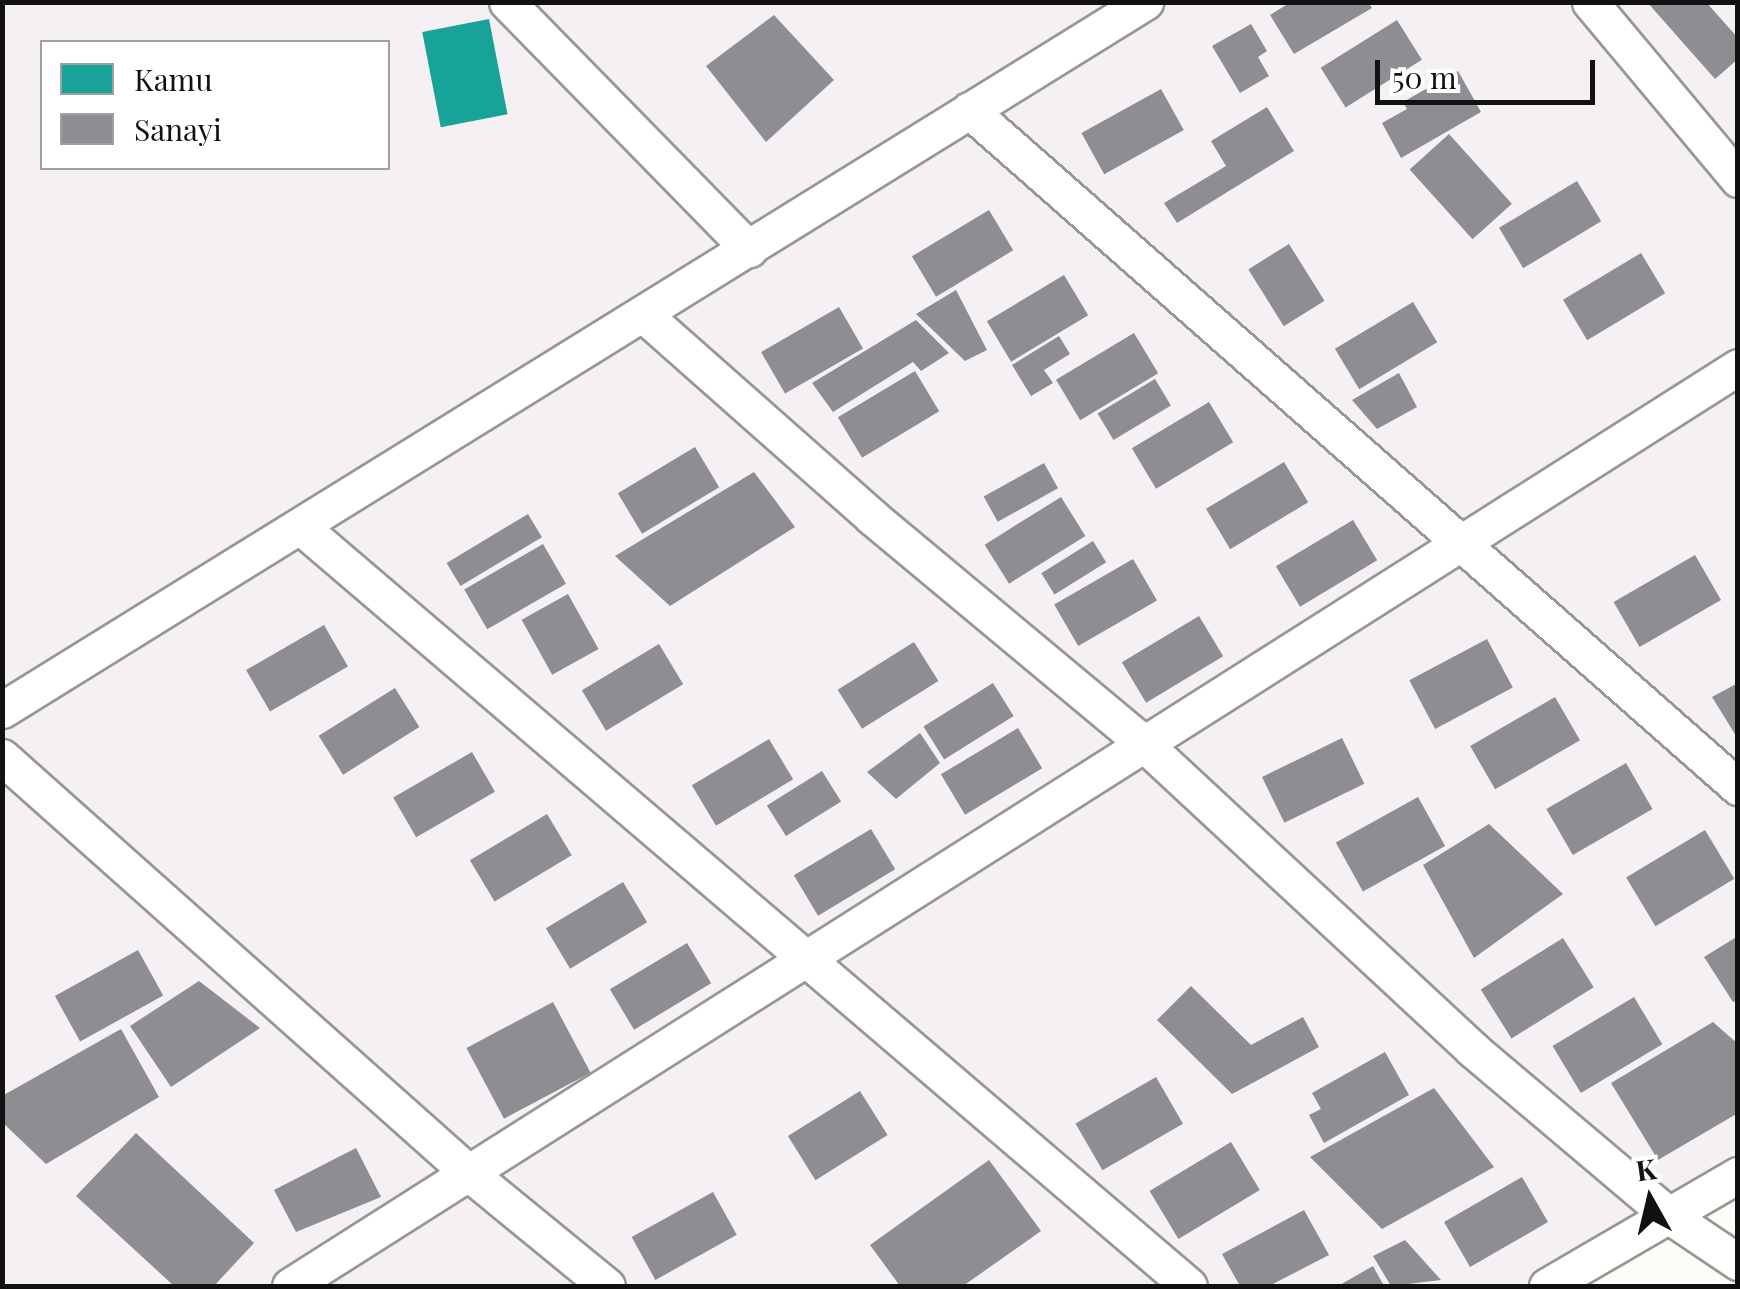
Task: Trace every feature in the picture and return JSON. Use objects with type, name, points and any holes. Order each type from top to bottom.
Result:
[{"type":"street","points":[[507,2],[749,249]]},
{"type":"street","points":[[2,710],[1145,2]]},
{"type":"street","points":[[1590,2],[1738,179]]},
{"type":"street","points":[[969,110],[1462,540],[1738,787]]},
{"type":"street","points":[[644,314],[872,517],[1142,742],[1472,1050],[1671,1217],[1738,1262]]},
{"type":"street","points":[[290,1286],[1462,540],[1492,528],[1738,367]]},
{"type":"street","points":[[302,527],[1188,1286]]},
{"type":"street","points":[[2,757],[470,1174],[607,1286]]},
{"type":"street","points":[[1547,1286],[1738,1176]]},
{"type":"shaded area","points":[[3,3],[1737,3],[1737,1165],[1549,1286],[3,1286]]},
{"type":"building: Kamu","points":[[489,19],[508,114],[441,127],[422,32]]},
{"type":"building: Sanayi","points":[[1291,2],[1368,2],[1372,8],[1294,54],[1270,15]]},
{"type":"building: Sanayi","points":[[1647,2],[1706,2],[1738,38],[1738,59],[1715,79]]},
{"type":"building: Sanayi","points":[[774,15],[834,80],[766,142],[706,66]]},
{"type":"building: Sanayi","points":[[1397,20],[1422,60],[1346,108],[1321,68]]},
{"type":"building: Sanayi","points":[[1251,24],[1267,51],[1258,57],[1269,76],[1240,93],[1212,46]]},
{"type":"building: Sanayi","points":[[1458,71],[1481,112],[1401,158],[1382,123],[1407,109],[1403,102]]},
{"type":"building: Sanayi","points":[[1161,89],[1184,130],[1104,174],[1081,133]]},
{"type":"building: Sanayi","points":[[1267,107],[1294,151],[1177,223],[1164,203],[1226,166],[1211,141]]},
{"type":"building: Sanayi","points":[[1449,134],[1512,204],[1473,239],[1410,169]]},
{"type":"building: Sanayi","points":[[1577,181],[1601,221],[1523,268],[1499,228]]},
{"type":"building: Sanayi","points":[[989,210],[1013,250],[936,297],[912,256]]},
{"type":"building: Sanayi","points":[[1289,244],[1325,301],[1284,326],[1248,269]]},
{"type":"building: Sanayi","points":[[1641,253],[1665,293],[1587,340],[1563,300]]},
{"type":"building: Sanayi","points":[[1064,275],[1088,315],[1011,362],[987,321]]},
{"type":"building: Sanayi","points":[[956,290],[987,350],[965,361],[916,314]]},
{"type":"building: Sanayi","points":[[1413,302],[1437,342],[1359,389],[1335,349]]},
{"type":"building: Sanayi","points":[[839,307],[863,349],[785,394],[761,352]]},
{"type":"building: Sanayi","points":[[916,320],[949,353],[921,371],[913,362],[833,412],[812,383]]},
{"type":"building: Sanayi","points":[[1134,333],[1158,373],[1080,420],[1056,380]]},
{"type":"building: Sanayi","points":[[1059,336],[1070,354],[1044,370],[1053,383],[1031,396],[1012,365]]},
{"type":"building: Sanayi","points":[[915,371],[939,411],[862,458],[838,417]]},
{"type":"building: Sanayi","points":[[1399,373],[1417,407],[1377,429],[1352,400]]},
{"type":"building: Sanayi","points":[[1155,379],[1171,406],[1114,440],[1098,414]]},
{"type":"building: Sanayi","points":[[1209,402],[1233,442],[1156,489],[1132,448]]},
{"type":"building: Sanayi","points":[[695,447],[719,487],[642,534],[618,493]]},
{"type":"building: Sanayi","points":[[1284,462],[1308,502],[1230,549],[1206,509]]},
{"type":"building: Sanayi","points":[[1044,463],[1058,488],[998,522],[984,496]]},
{"type":"building: Sanayi","points":[[754,472],[795,527],[670,606],[615,556]]},
{"type":"building: Sanayi","points":[[1061,497],[1085,536],[1009,584],[985,545]]},
{"type":"building: Sanayi","points":[[528,514],[542,537],[460,586],[447,563]]},
{"type":"building: Sanayi","points":[[1353,520],[1377,560],[1300,607],[1276,566]]},
{"type":"building: Sanayi","points":[[1093,541],[1106,562],[1055,595],[1041,573]]},
{"type":"building: Sanayi","points":[[543,544],[566,584],[487,629],[464,590]]},
{"type":"building: Sanayi","points":[[1695,555],[1721,600],[1640,647],[1614,602]]},
{"type":"building: Sanayi","points":[[1133,559],[1157,601],[1078,646],[1054,604]]},
{"type":"building: Sanayi","points":[[568,594],[599,649],[552,675],[522,620]]},
{"type":"building: Sanayi","points":[[1199,616],[1223,656],[1146,703],[1122,662]]},
{"type":"building: Sanayi","points":[[324,625],[348,667],[270,712],[246,670]]},
{"type":"building: Sanayi","points":[[1487,639],[1513,688],[1435,729],[1409,680]]},
{"type":"building: Sanayi","points":[[914,642],[938,681],[862,729],[838,690]]},
{"type":"building: Sanayi","points":[[659,644],[683,684],[606,731],[582,690]]},
{"type":"building: Sanayi","points":[[993,683],[1014,716],[944,760],[923,726]]},
{"type":"building: Sanayi","points":[[1738,683],[1738,739],[1712,697]]},
{"type":"building: Sanayi","points":[[395,688],[419,727],[343,775],[319,736]]},
{"type":"building: Sanayi","points":[[1555,697],[1580,740],[1495,789],[1470,746]]},
{"type":"building: Sanayi","points":[[1018,728],[1042,768],[965,815],[941,774]]},
{"type":"building: Sanayi","points":[[920,733],[940,763],[896,799],[867,772]]},
{"type":"building: Sanayi","points":[[1342,738],[1364,784],[1284,823],[1262,777]]},
{"type":"building: Sanayi","points":[[769,739],[793,779],[716,826],[692,785]]},
{"type":"building: Sanayi","points":[[472,752],[495,792],[416,837],[393,798]]},
{"type":"building: Sanayi","points":[[1626,763],[1652,809],[1573,855],[1546,809]]},
{"type":"building: Sanayi","points":[[822,771],[841,802],[786,836],[767,805]]},
{"type":"building: Sanayi","points":[[1418,797],[1445,846],[1363,892],[1336,843]]},
{"type":"building: Sanayi","points":[[547,814],[572,855],[495,901],[470,860]]},
{"type":"building: Sanayi","points":[[1489,824],[1563,894],[1474,958],[1423,865]]},
{"type":"building: Sanayi","points":[[871,829],[895,869],[818,916],[794,875]]},
{"type":"building: Sanayi","points":[[1705,830],[1734,879],[1655,926],[1626,877]]},
{"type":"building: Sanayi","points":[[623,882],[647,922],[570,969],[546,928]]},
{"type":"building: Sanayi","points":[[1738,936],[1738,1000],[1733,1002],[1704,957]]},
{"type":"building: Sanayi","points":[[1563,938],[1594,987],[1511,1039],[1481,989]]},
{"type":"building: Sanayi","points":[[687,943],[711,983],[634,1030],[610,989]]},
{"type":"building: Sanayi","points":[[138,950],[163,995],[80,1042],[55,996]]},
{"type":"building: Sanayi","points":[[199,981],[260,1028],[171,1087],[130,1026]]},
{"type":"building: Sanayi","points":[[1191,986],[1251,1045],[1303,1017],[1319,1047],[1232,1094],[1157,1020]]},
{"type":"building: Sanayi","points":[[1634,997],[1662,1044],[1581,1093],[1553,1046]]},
{"type":"building: Sanayi","points":[[553,1002],[591,1073],[504,1119],[466,1048]]},
{"type":"building: Sanayi","points":[[1713,1022],[1738,1044],[1738,1113],[1658,1160],[1611,1083]]},
{"type":"building: Sanayi","points":[[121,1029],[159,1097],[46,1164],[2,1122],[2,1096]]},
{"type":"building: Sanayi","points":[[1385,1052],[1409,1095],[1324,1143],[1309,1115],[1321,1109],[1312,1093]]},
{"type":"building: Sanayi","points":[[1156,1077],[1183,1124],[1102,1170],[1075,1124]]},
{"type":"building: Sanayi","points":[[1434,1088],[1494,1167],[1382,1229],[1310,1157]]},
{"type":"building: Sanayi","points":[[860,1091],[888,1135],[815,1180],[788,1136]]},
{"type":"building: Sanayi","points":[[136,1133],[254,1243],[214,1286],[174,1286],[76,1196]]},
{"type":"building: Sanayi","points":[[1231,1142],[1260,1190],[1178,1239],[1150,1191]]},
{"type":"building: Sanayi","points":[[356,1148],[381,1197],[296,1232],[274,1190]]},
{"type":"building: Sanayi","points":[[989,1160],[1041,1231],[963,1286],[900,1286],[870,1245]]},
{"type":"building: Sanayi","points":[[1522,1177],[1548,1222],[1470,1267],[1444,1222]]},
{"type":"building: Sanayi","points":[[713,1192],[737,1235],[655,1280],[632,1237]]},
{"type":"building: Sanayi","points":[[1304,1210],[1329,1255],[1269,1286],[1240,1286],[1222,1254]]},
{"type":"building: Sanayi","points":[[1405,1240],[1441,1280],[1391,1286],[1373,1256]]},
{"type":"building: Sanayi","points":[[1373,1266],[1384,1286],[1338,1286]]}]
